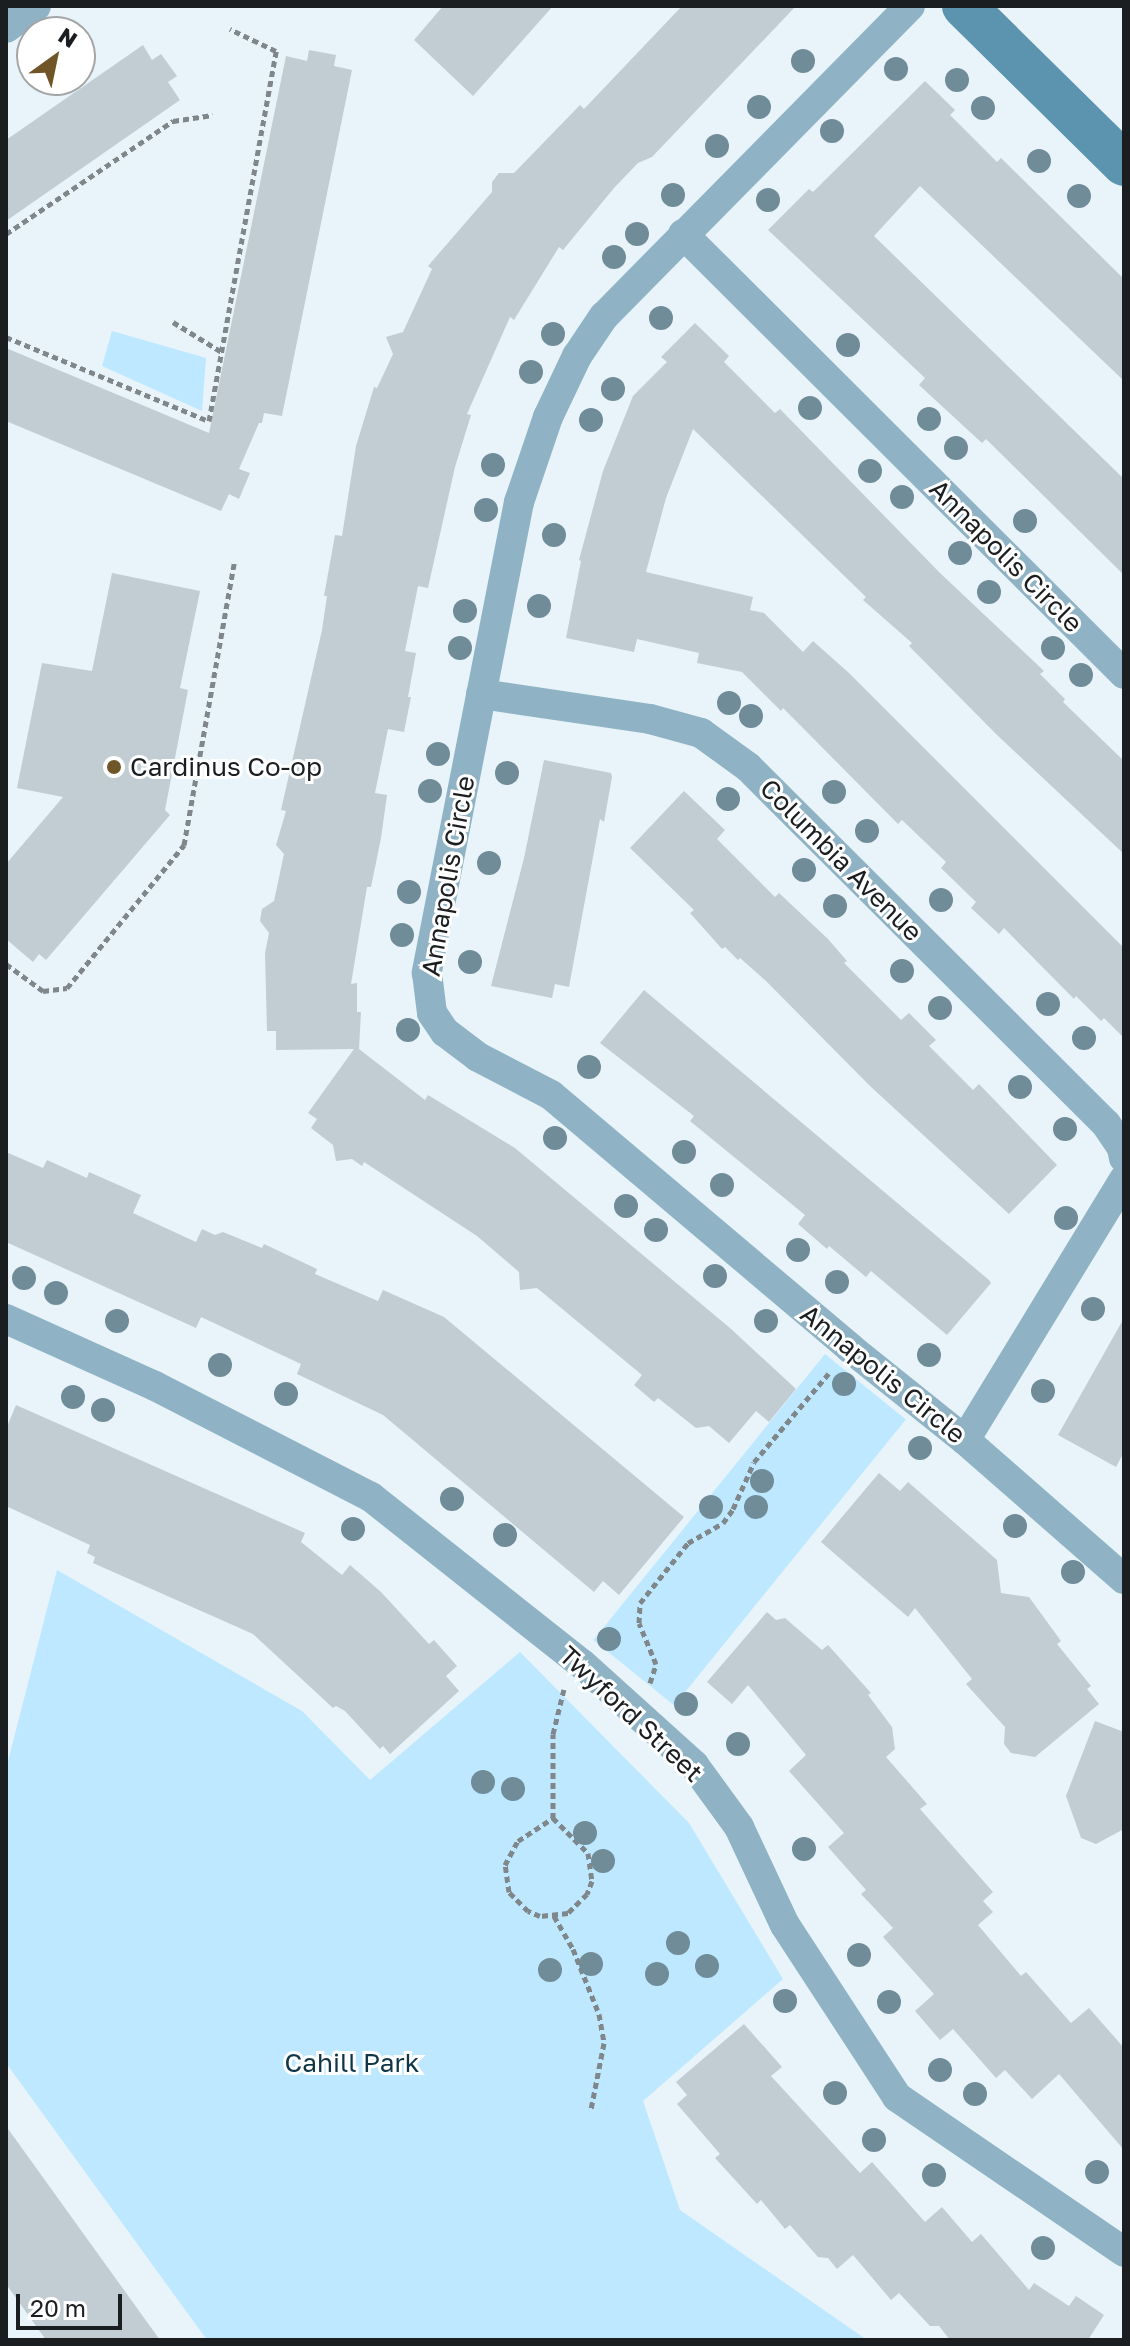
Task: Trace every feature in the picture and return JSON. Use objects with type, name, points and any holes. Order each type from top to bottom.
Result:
[{"type":"street","points":[[6,28],[36,6]]},
{"type":"street","name":"Annapolis Circle","points":[[910,6],[604,316],[577,356],[548,417],[519,502],[481,694],[427,973],[432,1013],[445,1032],[478,1057],[551,1095],[850,1348],[965,1440],[1124,1579]]},
{"type":"street","points":[[964,6],[1124,164]]},
{"type":"street","name":"Annapolis Circle","points":[[683,234],[1124,674]]},
{"type":"street","name":"Columbia Avenue","points":[[481,694],[650,719],[701,733],[748,767],[1106,1124],[1122,1148],[1124,1158]]},
{"type":"street","points":[[965,1440],[1124,1180]]},
{"type":"street","name":"Twyford Street","points":[[6,1319],[155,1386],[371,1497],[582,1664],[694,1765],[739,1827],[785,1925],[897,2097],[1124,2252]]},
{"type":"path","points":[[6,337],[209,421],[276,51],[230,29]]},
{"type":"path","points":[[6,234],[173,121],[213,115]]},
{"type":"path","points":[[173,322],[222,352]]},
{"type":"path","points":[[6,964],[43,991],[67,988],[184,845],[234,563]]},
{"type":"path","points":[[632,1708],[653,1678],[656,1664],[639,1623],[640,1603],[688,1543],[723,1523],[733,1509],[754,1462],[850,1348]]},
{"type":"path","points":[[553,1818],[518,1841],[509,1852],[504,1879],[509,1892],[528,1911],[554,1916],[568,1913],[587,1894],[592,1867],[580,1842],[553,1818],[553,1734],[560,1695],[582,1664]]},
{"type":"path","points":[[554,1916],[573,1949],[599,2014],[604,2043],[591,2109]]},
{"type":"green space","points":[[112,331],[206,358],[202,411],[102,366]]},
{"type":"green space","points":[[825,1354],[906,1419],[674,1705],[593,1640]]},
{"type":"green space","name":"Cahill Park","points":[[57,1570],[302,1711],[370,1780],[520,1652],[689,1823],[783,1979],[643,2101],[680,2210],[867,2340],[207,2340],[6,2063],[6,1769]]},
{"type":"building","points":[[443,6],[553,6],[473,96],[414,40]]},
{"type":"building","points":[[682,6],[796,6],[652,157],[638,163],[614,188],[563,250],[559,247],[514,320],[510,317],[467,414],[471,415],[455,467],[428,588],[418,586],[405,651],[416,653],[408,697],[411,697],[404,732],[388,729],[375,793],[387,795],[381,838],[371,887],[367,887],[351,984],[357,983],[357,1012],[361,1012],[359,1049],[425,1100],[428,1095],[515,1148],[730,1328],[796,1389],[769,1422],[756,1411],[729,1443],[709,1426],[696,1428],[658,1398],[654,1402],[634,1385],[642,1375],[537,1288],[520,1290],[519,1272],[477,1236],[364,1162],[362,1166],[352,1159],[336,1161],[333,1145],[311,1128],[317,1119],[308,1113],[354,1049],[276,1050],[276,1031],[267,1031],[265,953],[269,933],[260,921],[262,909],[274,901],[284,854],[276,845],[286,811],[281,810],[322,630],[327,596],[324,596],[335,535],[342,536],[356,446],[374,387],[377,388],[393,354],[386,337],[403,332],[432,269],[428,266],[492,192],[492,182],[499,173],[514,173],[580,105],[584,109]]},
{"type":"building","points":[[143,45],[152,60],[161,54],[177,76],[168,82],[180,100],[6,221],[6,140],[69,96],[96,96],[96,78]]},
{"type":"building","points":[[309,50],[336,55],[334,66],[352,70],[282,416],[264,413],[239,469],[250,473],[239,499],[229,494],[221,511],[6,421],[6,348],[209,433],[286,56],[307,61]]},
{"type":"building","points":[[925,81],[955,110],[950,115],[997,162],[1001,158],[1124,279],[1124,381],[920,186],[874,236],[1124,479],[1124,575],[986,439],[982,443],[919,385],[925,378],[768,230],[809,189],[813,192]]},
{"type":"building","points":[[695,323],[729,356],[724,362],[775,413],[780,409],[940,573],[1044,671],[1040,674],[1065,699],[1063,702],[1124,761],[1124,854],[996,734],[909,646],[912,643],[863,600],[866,597],[693,429],[666,498],[646,572],[753,597],[750,610],[764,613],[803,652],[813,641],[849,673],[1124,948],[1124,1038],[1076,996],[1074,999],[1004,928],[999,934],[971,908],[976,902],[941,868],[946,862],[902,820],[898,824],[783,708],[781,711],[742,672],[697,663],[699,653],[637,639],[634,652],[566,638],[579,560],[603,471],[633,396],[667,362],[661,357]]},
{"type":"building","name":"Cardinus Co-op","points":[[112,573],[200,591],[180,688],[188,690],[165,810],[170,815],[46,960],[39,954],[33,962],[6,939],[6,864],[63,797],[17,788],[42,663],[92,671]]},
{"type":"building","points":[[544,760],[611,773],[612,777],[604,822],[600,819],[569,987],[555,984],[552,998],[491,986],[524,858]]},
{"type":"building","points":[[684,791],[725,830],[717,839],[775,897],[779,893],[828,939],[847,961],[844,963],[901,1020],[909,1013],[936,1040],[929,1046],[973,1090],[979,1084],[1057,1165],[1009,1214],[870,1086],[766,981],[725,947],[722,949],[690,913],[694,910],[630,848]]},
{"type":"building","points":[[644,990],[989,1280],[991,1283],[947,1335],[871,1271],[866,1277],[829,1246],[827,1249],[798,1224],[805,1215],[690,1121],[694,1116],[600,1043]]},
{"type":"building","points":[[6,1152],[43,1168],[47,1160],[87,1178],[89,1172],[141,1195],[133,1213],[196,1242],[202,1229],[215,1235],[223,1232],[262,1248],[264,1244],[317,1269],[315,1274],[378,1301],[383,1290],[444,1317],[684,1517],[619,1595],[603,1581],[594,1592],[383,1415],[297,1374],[301,1364],[201,1317],[196,1328],[6,1242]]},
{"type":"building","points":[[1124,1318],[1124,1452],[1116,1467],[1058,1435]]},
{"type":"building","points":[[16,1405],[305,1533],[301,1542],[342,1575],[350,1565],[381,1592],[429,1644],[434,1640],[457,1666],[446,1676],[459,1691],[390,1754],[383,1746],[380,1749],[345,1711],[336,1706],[333,1708],[253,1634],[93,1563],[95,1557],[87,1553],[90,1545],[6,1506],[6,1429]]},
{"type":"building","points":[[879,1473],[900,1491],[908,1482],[997,1560],[1001,1593],[1029,1597],[1061,1641],[1057,1644],[1091,1686],[1087,1689],[1099,1704],[1035,1757],[1011,1753],[1004,1744],[1005,1727],[966,1684],[972,1679],[915,1608],[908,1617],[821,1542]]},
{"type":"building","points":[[767,1612],[776,1620],[785,1618],[822,1650],[828,1645],[871,1693],[868,1695],[892,1727],[895,1749],[886,1757],[927,1804],[920,1809],[993,1892],[983,1901],[993,1912],[978,1925],[1021,1976],[1026,1972],[1071,2023],[1089,2008],[1124,2048],[1124,2150],[1059,2074],[1032,2099],[1005,2070],[996,2078],[953,2029],[940,2040],[915,2011],[934,1994],[883,1937],[893,1928],[861,1894],[866,1890],[828,1847],[844,1833],[789,1771],[806,1755],[748,1685],[732,1704],[707,1682]]},
{"type":"building","points":[[1095,1721],[1124,1732],[1124,1829],[1096,1844],[1081,1838],[1066,1796]]},
{"type":"building","points":[[744,2024],[782,2067],[771,2076],[860,2173],[872,2162],[925,2222],[942,2207],[972,2242],[981,2234],[1029,2290],[1034,2283],[1069,2306],[1076,2296],[1104,2315],[1088,2340],[950,2340],[939,2326],[930,2326],[899,2293],[891,2300],[853,2255],[837,2269],[828,2258],[818,2257],[790,2225],[785,2229],[761,2200],[757,2204],[715,2158],[720,2154],[677,2104],[687,2095],[676,2082]]},
{"type":"building","points":[[6,2126],[160,2340],[46,2340],[6,2284]]},
{"type":"place","name":"Cardinus Co-op","points":[[114,767]]}]
